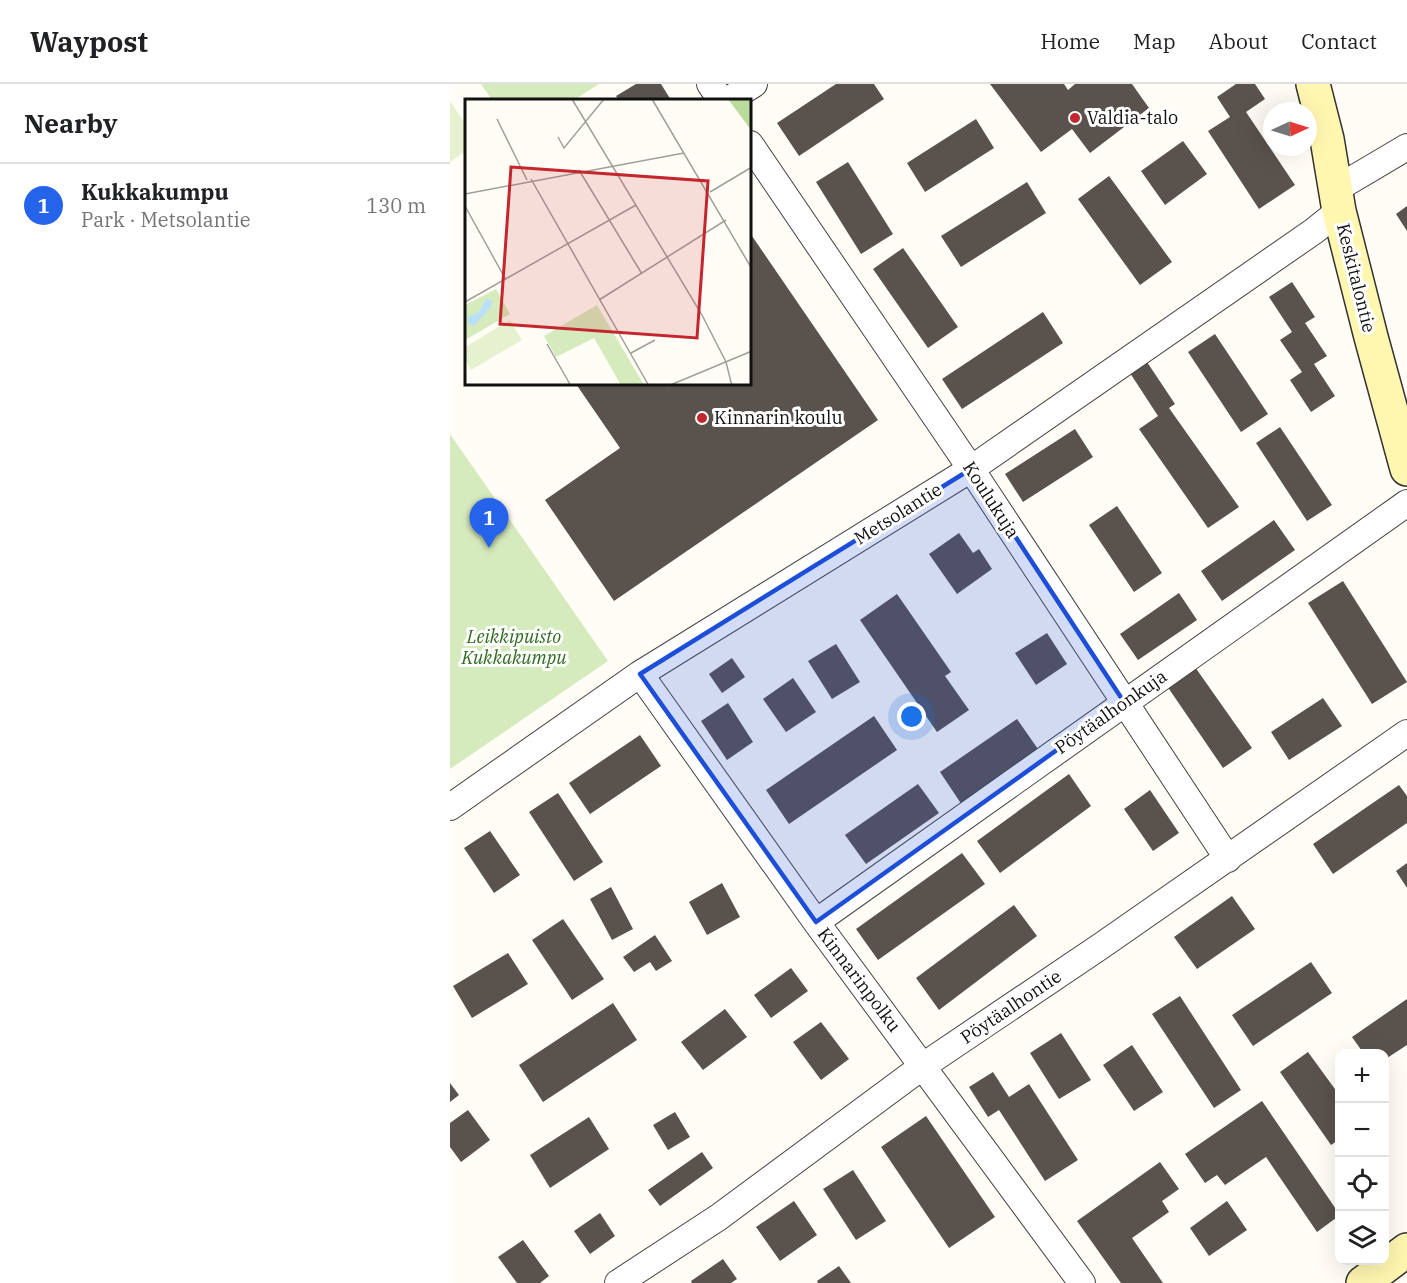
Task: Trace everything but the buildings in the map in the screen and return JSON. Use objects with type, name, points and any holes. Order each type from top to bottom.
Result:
[{"type":"street","points":[[710,84],[720,99]]},
{"type":"street","points":[[730,99],[754,84]]},
{"type":"street","name":"Keskitalontie","points":[[1313,84],[1327,139],[1337,200],[1407,470]]},
{"type":"street","name":"Koulukuja","points":[[752,147],[971,469],[1228,859]]},
{"type":"street","name":"Metsolantie","points":[[450,807],[640,674],[971,469],[1305,237],[1337,200],[1407,147]]},
{"type":"street","name":"Pöytäalhonkuja","points":[[816,922],[1407,503]]},
{"type":"street","name":"Kinnarinpolku","points":[[640,674],[816,922],[1082,1283]]},
{"type":"street","name":"Pöytäalhontie","points":[[618,1283],[719,1217],[923,1066],[1228,859],[1407,733]]},
{"type":"street","points":[[1363,1283],[1407,1250]]},
{"type":"highlighted area","points":[[971,469],[1124,702],[816,922],[640,674]]},
{"type":"green space","points":[[481,84],[599,84],[576,99],[491,99]]},
{"type":"green space","points":[[450,101],[465,124],[465,152],[450,162]]},
{"type":"green space","name":"Leikkipuisto Kukkakumpu","points":[[450,434],[608,661],[450,769]]},
{"type":"place","name":"Valdia-talo","points":[[1075,118]]},
{"type":"place","name":"Kinnarin koulu","points":[[702,418]]},
{"type":"place","name":"Kukkakumpu","points":[[489,548]]}]
